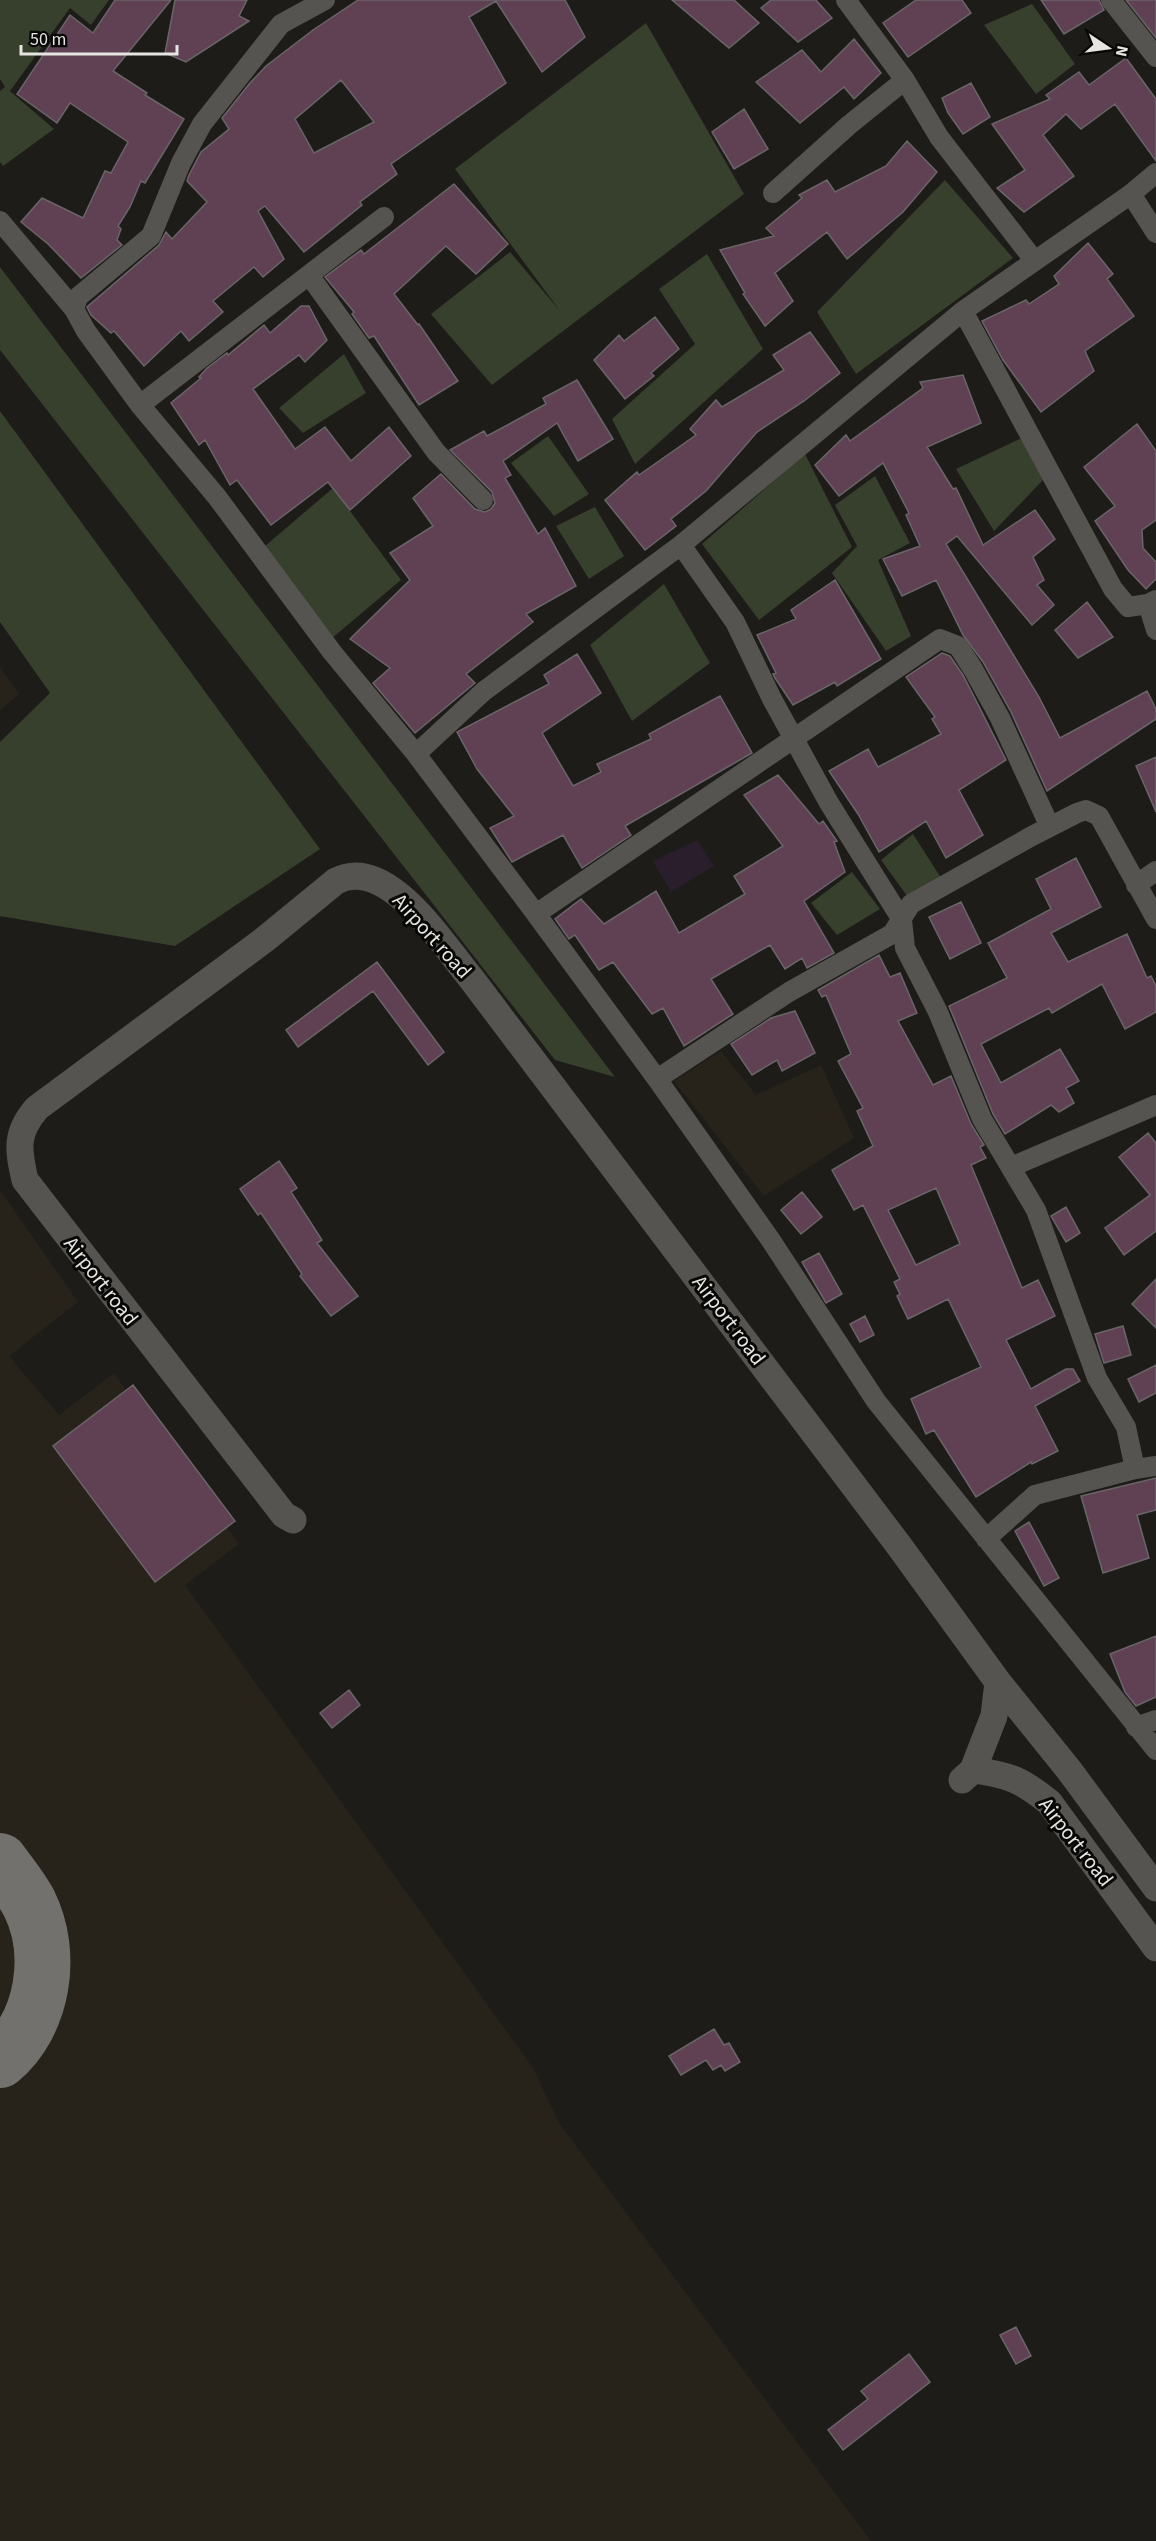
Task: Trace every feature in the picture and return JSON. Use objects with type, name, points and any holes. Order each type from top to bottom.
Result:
[{"type":"main road","name":"Airport road","points":[[293,1520],[284,1515],[25,1180],[18,1148],[28,1119],[37,1108],[264,939],[336,881],[344,877],[374,877],[405,898],[470,977],[893,1538],[998,1682],[1069,1770],[1156,1888]]},
{"type":"main road","name":"Airport road","points":[[998,1682],[994,1716],[989,1733],[967,1775],[1011,1776],[1028,1785],[1049,1802],[1156,1948]]},
{"type":"street","points":[[74,309],[78,297],[152,237],[182,163],[202,124],[259,51],[281,24],[325,0]]},
{"type":"street","points":[[846,0],[905,80],[939,137],[1034,260]]},
{"type":"street","points":[[1111,0],[1156,57]]},
{"type":"street","points":[[773,193],[849,125],[905,80]]},
{"type":"street","points":[[416,754],[484,691],[681,545],[963,311],[1131,194],[1156,173]]},
{"type":"street","points":[[1131,194],[1156,233]]},
{"type":"street","points":[[140,405],[384,217]]},
{"type":"street","points":[[0,221],[74,309],[86,331],[140,405],[217,497],[332,652],[416,754],[536,914],[770,1239],[876,1401],[1156,1749]]},
{"type":"street","points":[[309,275],[436,452],[483,500]]},
{"type":"street","points":[[963,311],[1113,589],[1128,608],[1152,602],[1156,630]]},
{"type":"street","points":[[681,545],[735,622],[772,699],[829,803],[902,920],[905,948],[938,1012],[982,1119],[1036,1210],[1097,1378],[1126,1427],[1135,1469]]},
{"type":"street","points":[[536,914],[940,639],[958,646],[973,669],[1000,718],[1050,827]]},
{"type":"street","points":[[657,1079],[789,992],[892,934],[911,904],[1050,827],[1086,810],[1100,816],[1156,919]]},
{"type":"street","points":[[1136,885],[1156,872]]},
{"type":"street","points":[[1011,1167],[1156,1105]]},
{"type":"street","points":[[987,1539],[1035,1495],[1135,1469],[1156,1466]]},
{"type":"street","points":[[1136,1727],[1156,1720]]},
{"type":"shaded area","points":[[0,667],[19,694],[0,710]]},
{"type":"shaded area","points":[[697,840],[714,866],[671,892],[653,861]]},
{"type":"shaded area","points":[[721,1051],[756,1095],[821,1065],[854,1138],[764,1196],[674,1081]]},
{"type":"shaded area","points":[[0,1190],[78,1302],[9,1356],[59,1415],[114,1373],[126,1390],[133,1385],[235,1521],[227,1527],[239,1544],[185,1585],[533,2068],[559,2123],[871,2541],[0,2541]]},
{"type":"green space","points":[[0,0],[109,0],[91,25],[70,8],[10,91],[54,129],[3,166],[0,162],[0,91],[5,87],[0,79]]},
{"type":"green space","points":[[1032,4],[1075,64],[1036,94],[984,25]]},
{"type":"green space","points":[[646,23],[744,194],[492,385],[431,314],[510,252],[560,311],[455,169]]},
{"type":"green space","points":[[945,180],[1013,258],[856,374],[817,312]]},
{"type":"green space","points":[[707,254],[763,349],[635,464],[612,419],[695,344],[659,289]]},
{"type":"green space","points":[[0,267],[615,1077],[555,1060],[0,350]]},
{"type":"green space","points":[[344,354],[366,393],[303,433],[279,408]]},
{"type":"green space","points":[[0,411],[320,849],[175,946],[0,916],[0,742],[50,693],[0,622]]},
{"type":"green space","points":[[548,436],[589,494],[554,516],[511,463]]},
{"type":"green space","points":[[1024,437],[1045,478],[994,531],[956,469]]},
{"type":"green space","points":[[805,454],[852,547],[759,620],[702,544]]},
{"type":"green space","points":[[875,476],[910,543],[878,560],[911,636],[886,651],[832,573],[857,546],[835,505]]},
{"type":"green space","points":[[333,488],[401,580],[331,639],[265,546]]},
{"type":"green space","points":[[595,507],[624,556],[589,579],[556,526]]},
{"type":"green space","points":[[664,584],[710,663],[632,721],[590,645]]},
{"type":"green space","points":[[913,834],[943,881],[910,900],[881,860]]},
{"type":"green space","points":[[852,872],[880,909],[837,935],[811,903]]},
{"type":"building","points":[[115,0],[171,0],[113,71],[147,93],[145,95],[184,119],[145,183],[141,181],[130,207],[118,226],[121,229],[117,240],[122,245],[81,278],[48,244],[21,222],[42,198],[83,218],[105,171],[111,173],[128,142],[70,103],[57,123],[17,94],[70,15],[93,33]]},
{"type":"building","points":[[175,0],[247,0],[239,16],[249,21],[186,62],[165,53]]},
{"type":"building","points":[[358,0],[565,0],[585,37],[542,72],[496,1],[469,17],[506,83],[391,164],[397,174],[360,202],[362,205],[304,252],[265,206],[258,211],[284,259],[263,277],[254,267],[213,301],[223,312],[189,341],[181,331],[144,366],[114,331],[111,333],[91,315],[87,307],[159,245],[166,232],[172,239],[207,202],[187,181],[201,152],[229,129],[222,118],[250,83],[266,66],[313,30]],"holes":[[[341,80],[374,122],[314,153],[295,119]]]},
{"type":"building","points":[[672,0],[734,0],[759,23],[729,48]]},
{"type":"building","points":[[771,0],[816,0],[832,18],[798,42],[761,8]]},
{"type":"building","points":[[916,0],[962,0],[971,13],[908,57],[883,23]]},
{"type":"building","points":[[1041,0],[1099,0],[1104,10],[1064,34]]},
{"type":"building","points":[[1126,0],[1156,0],[1156,38]]},
{"type":"building","points":[[854,39],[881,73],[854,99],[844,87],[800,123],[756,82],[802,50],[821,72]]},
{"type":"building","points":[[1126,58],[1156,99],[1156,161],[1115,104],[1081,129],[1066,114],[1043,135],[1074,176],[1024,212],[997,188],[1025,170],[992,124],[1050,99],[1046,95],[1079,72],[1089,85]]},
{"type":"building","points":[[971,83],[990,117],[963,134],[948,113],[942,98]]},
{"type":"building","points":[[744,109],[768,149],[734,169],[712,132]]},
{"type":"building","points":[[907,141],[937,172],[903,212],[847,259],[827,232],[775,273],[793,301],[765,326],[743,294],[745,293],[720,250],[774,236],[766,228],[802,198],[799,195],[827,180],[835,192],[886,166]]},
{"type":"building","points":[[454,184],[508,244],[476,274],[446,246],[394,294],[419,324],[458,381],[419,405],[374,336],[369,338],[352,314],[354,312],[325,277],[361,250],[364,254]]},
{"type":"building","points":[[1088,243],[1113,274],[1107,279],[1134,316],[1085,351],[1094,371],[1041,412],[1003,360],[982,321],[1026,300],[1029,304],[1059,284],[1054,276]]},
{"type":"building","points":[[301,306],[309,306],[327,340],[305,362],[299,355],[253,389],[295,449],[325,427],[351,461],[389,427],[411,456],[350,510],[328,482],[271,525],[237,480],[230,485],[205,440],[199,445],[171,403],[201,378],[199,377],[207,368],[227,353],[228,355],[264,325],[270,333]]},
{"type":"building","points":[[655,317],[679,349],[651,373],[654,376],[625,399],[594,360],[619,335],[624,341]]},
{"type":"building","points":[[810,332],[840,373],[804,401],[757,432],[706,491],[671,519],[676,526],[645,550],[605,500],[637,472],[639,475],[696,435],[690,429],[716,400],[722,407],[784,370],[773,355]]},
{"type":"building","points":[[963,375],[981,423],[927,447],[953,489],[956,488],[983,545],[1035,510],[1055,539],[1033,557],[1044,580],[1037,585],[1054,605],[1032,625],[957,536],[946,544],[1039,697],[1060,738],[1147,691],[1156,709],[1156,719],[1047,791],[1011,712],[983,662],[963,635],[936,580],[902,596],[883,559],[920,546],[906,515],[909,513],[883,463],[839,496],[815,465],[846,435],[850,441],[923,388],[920,382]]},
{"type":"building","points":[[577,380],[613,439],[578,461],[557,423],[503,461],[511,475],[505,478],[538,534],[545,528],[576,586],[526,614],[533,622],[466,674],[475,683],[415,733],[373,683],[390,668],[350,639],[410,580],[390,553],[433,526],[413,498],[441,474],[475,509],[485,512],[491,509],[495,503],[492,492],[450,450],[484,431],[487,436],[546,404],[543,398]]},
{"type":"building","points":[[1137,424],[1156,451],[1156,520],[1142,530],[1143,548],[1156,562],[1156,579],[1146,589],[1128,570],[1095,521],[1115,506],[1084,467]]},
{"type":"building","points":[[835,580],[881,659],[837,686],[835,682],[793,705],[775,678],[773,674],[776,673],[757,635],[796,619],[791,610]]},
{"type":"building","points":[[1087,602],[1113,637],[1078,658],[1055,630]]},
{"type":"building","points":[[942,653],[950,656],[963,675],[1006,760],[959,790],[983,835],[946,858],[926,821],[879,852],[858,814],[829,771],[868,749],[878,767],[941,734],[932,719],[935,717],[906,677]]},
{"type":"building","points":[[577,654],[601,693],[542,733],[573,786],[601,772],[597,764],[651,739],[649,734],[720,696],[752,753],[625,826],[631,835],[582,868],[563,835],[512,862],[490,828],[514,816],[477,769],[457,732],[549,684],[544,675]]},
{"type":"building","points":[[1156,757],[1156,812],[1136,766]]},
{"type":"building","points":[[778,775],[819,824],[823,821],[837,841],[834,842],[845,872],[804,901],[834,953],[807,968],[802,958],[785,969],[770,945],[711,979],[733,1014],[684,1046],[663,1008],[652,1014],[613,962],[599,970],[575,935],[569,939],[555,919],[581,899],[604,924],[656,891],[679,933],[745,894],[734,876],[783,846],[744,795]]},
{"type":"building","points":[[1076,858],[1101,907],[1051,933],[1068,962],[1127,934],[1147,978],[1151,976],[1156,986],[1156,1012],[1125,1029],[1102,984],[1052,1013],[1049,1008],[981,1044],[1001,1083],[1060,1049],[1079,1081],[1066,1088],[1074,1103],[1059,1112],[1051,1105],[1005,1134],[993,1114],[949,1006],[1007,978],[988,943],[1051,909],[1036,879]]},
{"type":"building","points":[[961,902],[981,943],[950,959],[929,917]]},
{"type":"building","points":[[879,955],[890,977],[900,973],[917,1013],[898,1021],[933,1085],[951,1076],[971,1124],[984,1145],[980,1147],[986,1158],[971,1165],[1022,1288],[1038,1280],[1055,1316],[1006,1340],[1031,1389],[1066,1369],[1073,1369],[1080,1381],[1035,1406],[1058,1451],[1032,1464],[1031,1462],[976,1497],[934,1430],[926,1434],[911,1399],[981,1367],[948,1299],[908,1319],[897,1296],[900,1294],[894,1282],[900,1279],[863,1205],[854,1210],[832,1170],[873,1146],[857,1111],[863,1108],[838,1061],[851,1054],[826,995],[822,997],[818,990]],"holes":[[[936,1188],[960,1244],[916,1265],[888,1210]]]},
{"type":"building","points":[[377,962],[444,1052],[428,1065],[373,991],[298,1047],[286,1030]]},
{"type":"building","points":[[795,1011],[815,1053],[782,1071],[777,1060],[752,1075],[731,1044],[771,1018]]},
{"type":"building","points":[[1148,1133],[1156,1143],[1156,1231],[1124,1255],[1105,1228],[1150,1195],[1119,1157]]},
{"type":"building","points":[[279,1161],[297,1188],[291,1192],[322,1240],[317,1243],[358,1296],[331,1316],[300,1276],[302,1274],[261,1213],[258,1215],[240,1189]]},
{"type":"building","points":[[802,1192],[822,1217],[801,1234],[781,1210]]},
{"type":"building","points":[[1066,1207],[1080,1233],[1066,1242],[1051,1216]]},
{"type":"building","points":[[819,1253],[842,1294],[826,1303],[802,1262]]},
{"type":"building","points":[[1156,1279],[1156,1328],[1132,1304]]},
{"type":"building","points":[[865,1316],[874,1335],[860,1342],[850,1324]]},
{"type":"building","points":[[1123,1326],[1131,1355],[1104,1363],[1095,1334]]},
{"type":"building","points":[[1156,1365],[1156,1393],[1139,1402],[1128,1379]]},
{"type":"building","points":[[133,1385],[235,1521],[155,1582],[53,1446]]},
{"type":"building","points":[[1156,1478],[1156,1510],[1137,1515],[1149,1558],[1103,1573],[1081,1496]]},
{"type":"building","points":[[1029,1522],[1059,1578],[1044,1586],[1015,1531]]},
{"type":"building","points":[[1156,1636],[1156,1697],[1136,1706],[1125,1692],[1110,1654]]},
{"type":"building","points":[[349,1690],[360,1705],[332,1728],[320,1713]]},
{"type":"building","points":[[714,2029],[724,2045],[729,2043],[740,2062],[725,2071],[721,2065],[713,2070],[706,2060],[681,2075],[669,2056]]},
{"type":"building","points":[[1016,2327],[1031,2356],[1016,2364],[1000,2335]]},
{"type":"building","points":[[909,2354],[930,2382],[843,2450],[828,2430],[868,2399],[861,2391]]},
{"type":"taxiway","points":[[0,1861],[29,1903],[37,1923],[42,1965],[35,2007],[27,2027],[15,2045],[0,2060]]}]
